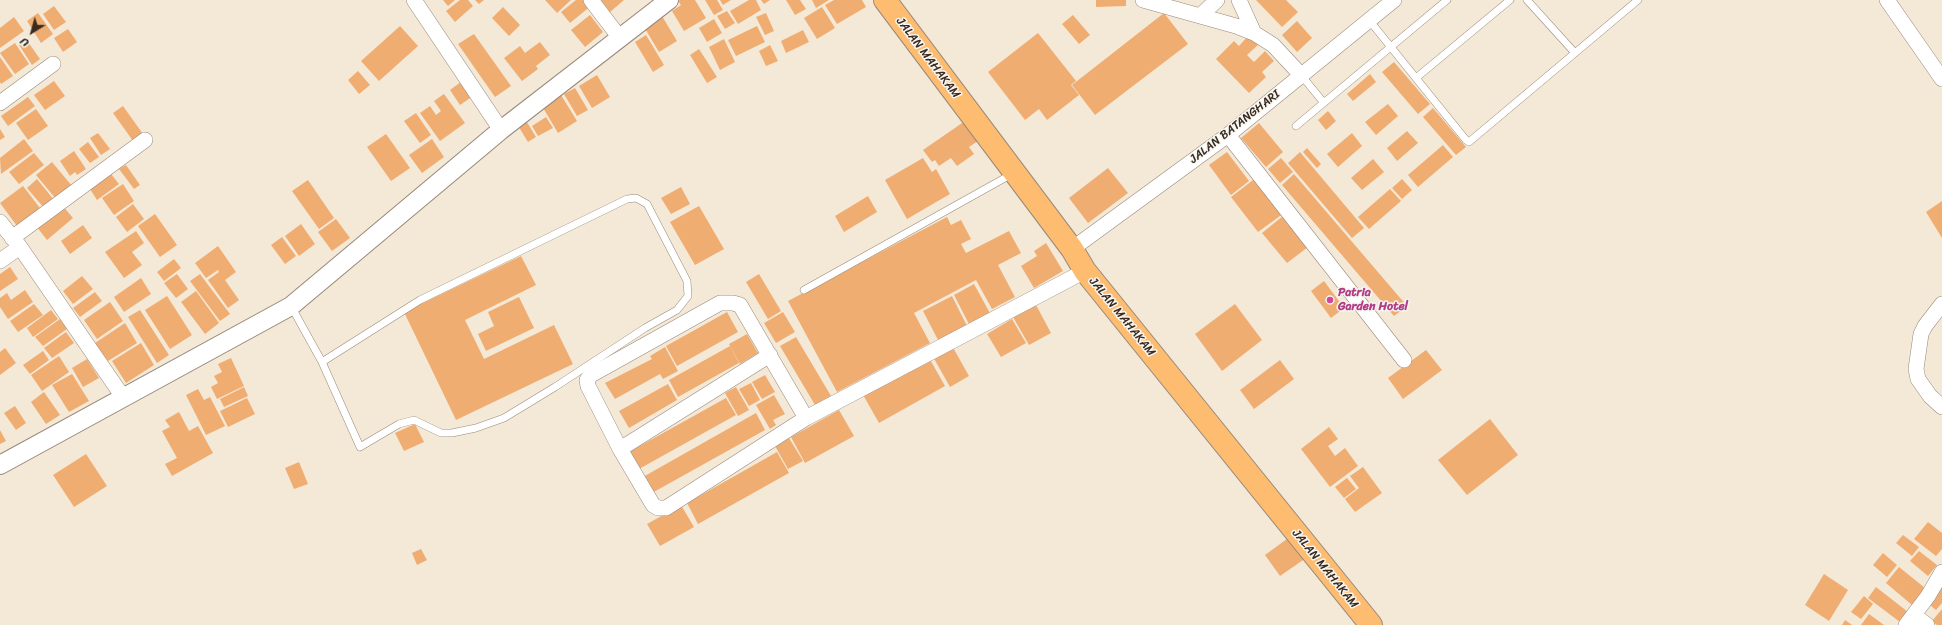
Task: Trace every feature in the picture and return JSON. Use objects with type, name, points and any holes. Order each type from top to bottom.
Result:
[{"type":"main road","name":"JALAN MAHAKAM","points":[[885,0],[1072,249],[1085,271],[1371,625]]},
{"type":"street","points":[[414,0],[501,130]]},
{"type":"street","points":[[592,0],[620,38]]},
{"type":"street","points":[[0,465],[291,306],[501,130],[670,0]]},
{"type":"street","points":[[1143,0],[1254,33],[1273,45],[1301,75]]},
{"type":"street","points":[[1200,16],[1217,0]]},
{"type":"street","points":[[1239,0],[1254,33]]},
{"type":"street","name":"JALAN BATANGHARI","points":[[1072,249],[1228,135],[1394,0]]},
{"type":"street","points":[[1887,0],[1942,79]]},
{"type":"street","points":[[0,102],[53,64]]},
{"type":"street","points":[[1228,135],[1404,360]]},
{"type":"street","points":[[0,261],[16,243],[145,140]]},
{"type":"street","points":[[0,222],[123,397]]},
{"type":"street","points":[[806,418],[740,305],[733,303],[720,303],[590,375],[587,380],[588,386],[620,449],[653,505],[658,508],[666,508],[806,418],[1085,271]]},
{"type":"street","points":[[1942,304],[1925,326],[1921,334],[1917,355],[1918,380],[1930,396],[1942,407]]},
{"type":"street","points":[[620,449],[770,355]]},
{"type":"street","points":[[1927,625],[1910,620],[1928,596],[1942,572]]},
{"type":"lane","points":[[1296,126],[1447,0]]},
{"type":"lane","points":[[1416,78],[1510,0]]},
{"type":"lane","points":[[1527,0],[1575,54]]},
{"type":"lane","points":[[1369,20],[1469,142],[1638,0]]},
{"type":"lane","points":[[1301,75],[1324,103]]},
{"type":"lane","points":[[804,290],[1014,173]]},
{"type":"lane","points":[[291,306],[322,362],[360,447],[399,424],[414,420],[441,433],[452,433],[476,428],[504,418],[645,328],[677,310],[688,296],[687,281],[647,204],[636,198],[627,199],[420,300],[322,362]]},
{"type":"building","points":[[443,0],[455,0],[448,6]]},
{"type":"building","points":[[460,0],[468,0],[473,6],[455,22],[446,11]]},
{"type":"building","points":[[475,0],[484,0],[479,4]]},
{"type":"building","points":[[545,0],[571,0],[557,13]]},
{"type":"building","points":[[576,0],[588,0],[592,5],[570,23],[561,12]]},
{"type":"building","points":[[601,0],[624,0],[610,12]]},
{"type":"building","points":[[695,0],[706,18],[684,31],[672,11],[681,5],[678,1]]},
{"type":"building","points":[[705,0],[717,0],[723,10],[714,15]]},
{"type":"building","points":[[720,0],[731,0],[723,5]]},
{"type":"building","points":[[749,0],[756,0],[761,10],[738,24],[730,11]]},
{"type":"building","points":[[761,0],[770,0],[764,4]]},
{"type":"building","points":[[786,0],[800,0],[806,9],[795,15]]},
{"type":"building","points":[[812,0],[829,0],[816,8]]},
{"type":"building","points":[[834,0],[862,0],[866,7],[837,24],[825,5]]},
{"type":"building","points":[[1096,0],[1126,0],[1126,6],[1096,7]]},
{"type":"building","points":[[1256,0],[1286,0],[1298,12],[1282,27]]},
{"type":"building","points":[[54,6],[66,22],[54,30],[43,14]]},
{"type":"building","points":[[503,7],[520,25],[509,36],[492,18]]},
{"type":"building","points":[[822,7],[835,28],[817,39],[804,18]]},
{"type":"building","points":[[727,11],[735,23],[725,29],[717,16]]},
{"type":"building","points":[[38,13],[53,34],[41,43],[27,21]]},
{"type":"building","points":[[766,13],[774,31],[765,35],[756,17]]},
{"type":"building","points":[[1164,13],[1188,44],[1095,115],[1072,85]]},
{"type":"building","points":[[590,15],[603,32],[585,47],[571,30]]},
{"type":"building","points":[[1073,15],[1090,35],[1079,44],[1062,24]]},
{"type":"building","points":[[662,16],[677,41],[659,52],[644,27]]},
{"type":"building","points":[[14,17],[24,31],[0,48],[0,28]]},
{"type":"building","points":[[714,19],[722,33],[707,42],[699,28]]},
{"type":"building","points":[[1297,21],[1312,38],[1297,52],[1282,35]]},
{"type":"building","points":[[400,26],[418,46],[379,81],[361,61]]},
{"type":"building","points":[[757,26],[765,42],[736,56],[728,40]]},
{"type":"building","points":[[68,29],[77,42],[63,52],[54,38]]},
{"type":"building","points":[[803,30],[809,42],[786,53],[781,41]]},
{"type":"building","points":[[1038,33],[1076,81],[1071,85],[1079,95],[1047,120],[1039,109],[1025,120],[988,72]]},
{"type":"building","points":[[474,34],[511,86],[495,97],[458,44]]},
{"type":"building","points":[[646,35],[664,65],[653,72],[635,42]]},
{"type":"building","points":[[1249,35],[1258,45],[1247,55],[1254,62],[1265,51],[1274,61],[1262,72],[1266,77],[1249,93],[1216,59],[1234,41],[1239,46]]},
{"type":"building","points":[[26,39],[40,59],[32,65],[19,45]]},
{"type":"building","points":[[724,39],[735,62],[720,70],[709,47]]},
{"type":"building","points":[[540,42],[550,55],[536,66],[538,69],[522,81],[504,58],[520,46],[525,53]]},
{"type":"building","points":[[15,43],[29,64],[15,74],[0,53]]},
{"type":"building","points":[[770,45],[778,61],[766,66],[759,51]]},
{"type":"building","points":[[699,49],[717,77],[707,83],[690,55]]},
{"type":"building","points":[[0,57],[13,76],[1,84],[0,82]]},
{"type":"building","points":[[1394,62],[1430,104],[1418,114],[1382,72]]},
{"type":"building","points":[[358,71],[370,85],[359,94],[348,80]]},
{"type":"building","points":[[1370,74],[1376,82],[1353,101],[1347,94]]},
{"type":"building","points":[[597,75],[610,97],[592,108],[579,86]]},
{"type":"building","points":[[465,79],[476,94],[460,105],[450,90]]},
{"type":"building","points":[[54,81],[65,96],[45,110],[34,95]]},
{"type":"building","points":[[575,88],[588,110],[577,116],[564,94]]},
{"type":"building","points":[[444,94],[465,123],[440,141],[420,113],[430,106],[436,115],[441,111],[434,101]]},
{"type":"building","points":[[561,95],[577,121],[558,133],[542,106]]},
{"type":"building","points":[[28,97],[35,106],[8,126],[1,116]]},
{"type":"building","points":[[1388,104],[1398,116],[1376,135],[1365,122]]},
{"type":"building","points":[[123,106],[143,134],[133,141],[113,113]]},
{"type":"building","points":[[1433,108],[1466,147],[1456,155],[1423,117]]},
{"type":"building","points":[[36,109],[48,126],[28,140],[16,123]]},
{"type":"building","points":[[1328,111],[1336,121],[1326,130],[1318,120]]},
{"type":"building","points":[[416,113],[431,135],[420,143],[404,121]]},
{"type":"building","points":[[546,117],[553,128],[538,136],[532,126]]},
{"type":"building","points":[[525,119],[536,137],[528,142],[517,124]]},
{"type":"building","points":[[965,121],[978,141],[969,147],[974,154],[957,166],[951,158],[939,166],[935,160],[932,162],[923,150]]},
{"type":"building","points":[[1259,123],[1283,152],[1266,167],[1241,138]]},
{"type":"building","points":[[0,129],[5,137],[0,140]]},
{"type":"building","points":[[1407,131],[1418,143],[1397,161],[1387,148]]},
{"type":"building","points":[[98,133],[110,149],[101,155],[90,138]]},
{"type":"building","points":[[1352,133],[1362,146],[1338,167],[1327,154]]},
{"type":"building","points":[[386,134],[410,168],[391,181],[367,147]]},
{"type":"building","points":[[24,139],[33,151],[1,174],[0,158]]},
{"type":"building","points":[[432,139],[444,157],[422,173],[409,155]]},
{"type":"building","points":[[88,142],[99,157],[90,163],[79,149]]},
{"type":"building","points":[[1443,145],[1453,157],[1418,187],[1408,175]]},
{"type":"building","points":[[1307,148],[1321,164],[1317,168],[1303,152]]},
{"type":"building","points":[[74,151],[86,169],[77,175],[75,172],[70,176],[60,161]]},
{"type":"building","points":[[1227,152],[1249,181],[1231,195],[1209,165]]},
{"type":"building","points":[[1300,152],[1364,228],[1352,238],[1288,163]]},
{"type":"building","points":[[34,153],[44,165],[19,184],[9,172]]},
{"type":"building","points":[[923,158],[932,172],[936,169],[950,194],[907,219],[885,180]]},
{"type":"building","points":[[1281,158],[1293,172],[1280,183],[1268,169]]},
{"type":"building","points":[[1373,159],[1384,172],[1362,190],[1351,178]]},
{"type":"building","points":[[52,162],[72,186],[56,199],[36,175]]},
{"type":"building","points":[[126,165],[140,185],[134,189],[119,169]]},
{"type":"building","points":[[1108,168],[1128,193],[1088,223],[1069,198]]},
{"type":"building","points":[[111,174],[119,184],[97,200],[90,189]]},
{"type":"building","points":[[1294,174],[1407,306],[1394,316],[1282,185]]},
{"type":"building","points":[[1257,177],[1284,213],[1258,232],[1231,197]]},
{"type":"building","points":[[37,179],[54,200],[44,208],[27,188]]},
{"type":"building","points":[[1402,179],[1412,190],[1402,199],[1392,188]]},
{"type":"building","points":[[308,180],[334,218],[319,229],[292,191]]},
{"type":"building","points":[[123,184],[134,201],[114,215],[102,198]]},
{"type":"building","points":[[23,186],[43,212],[20,230],[0,203]]},
{"type":"building","points":[[681,187],[690,204],[671,214],[661,198]]},
{"type":"building","points":[[1390,189],[1401,201],[1369,229],[1358,217]]},
{"type":"building","points":[[868,196],[877,212],[844,232],[835,216]]},
{"type":"building","points":[[1942,201],[1942,238],[1926,212]]},
{"type":"building","points":[[133,204],[144,219],[127,232],[116,217]]},
{"type":"building","points":[[62,205],[73,218],[47,240],[36,226]]},
{"type":"building","points":[[699,206],[724,249],[695,265],[670,222]]},
{"type":"building","points":[[155,214],[177,245],[160,257],[138,226]]},
{"type":"building","points":[[1283,216],[1308,247],[1287,263],[1262,233]]},
{"type":"building","points":[[947,217],[951,225],[961,220],[971,239],[961,244],[966,253],[1009,231],[1021,253],[998,265],[1015,297],[992,309],[976,280],[914,313],[930,343],[837,392],[788,301]]},
{"type":"building","points":[[336,219],[350,238],[332,251],[318,232]]},
{"type":"building","points":[[301,224],[315,244],[299,256],[285,236]]},
{"type":"building","points":[[83,225],[92,238],[70,254],[61,241]]},
{"type":"building","points":[[136,231],[144,243],[132,252],[142,265],[124,278],[105,252]]},
{"type":"building","points":[[282,237],[296,256],[285,264],[271,245]]},
{"type":"building","points":[[1046,243],[1063,271],[1034,288],[1021,266],[1037,256],[1034,251]]},
{"type":"building","points":[[218,246],[236,272],[225,280],[239,300],[228,308],[208,280],[219,272],[218,270],[206,278],[195,263]]},
{"type":"building","points":[[521,256],[536,285],[465,320],[484,359],[554,325],[573,364],[456,420],[404,312]]},
{"type":"building","points":[[174,259],[181,268],[164,281],[157,272]]},
{"type":"building","points":[[10,267],[18,279],[0,291],[0,274]]},
{"type":"building","points":[[177,274],[188,289],[176,298],[164,283]]},
{"type":"building","points":[[200,274],[230,314],[220,321],[190,281]]},
{"type":"building","points":[[759,274],[781,311],[768,319],[746,282]]},
{"type":"building","points":[[82,276],[93,289],[73,304],[63,291]]},
{"type":"building","points":[[141,278],[151,294],[124,312],[114,297]]},
{"type":"building","points":[[1324,281],[1344,308],[1331,318],[1311,291]]},
{"type":"building","points":[[974,284],[991,315],[970,326],[954,295]]},
{"type":"building","points":[[25,290],[33,302],[8,319],[0,307],[0,298],[7,293],[11,300]]},
{"type":"building","points":[[196,291],[219,323],[205,334],[181,302]]},
{"type":"building","points":[[95,292],[102,301],[80,317],[73,308]]},
{"type":"building","points":[[167,296],[192,335],[170,349],[145,310]]},
{"type":"building","points":[[952,296],[967,326],[938,340],[923,311]]},
{"type":"building","points":[[519,297],[534,328],[486,351],[478,334],[494,326],[488,312]]},
{"type":"building","points":[[110,302],[123,321],[97,339],[84,320]]},
{"type":"building","points":[[34,304],[43,315],[18,332],[10,321]]},
{"type":"building","points":[[1235,304],[1262,340],[1222,371],[1195,334]]},
{"type":"building","points":[[1036,305],[1051,333],[1029,345],[1013,317]]},
{"type":"building","points":[[51,310],[58,319],[33,337],[27,328]]},
{"type":"building","points":[[140,310],[169,355],[157,363],[128,317]]},
{"type":"building","points":[[727,312],[738,332],[677,366],[666,346]]},
{"type":"building","points":[[783,312],[795,332],[776,343],[764,323]]},
{"type":"building","points":[[60,319],[67,329],[43,346],[35,337]]},
{"type":"building","points":[[1012,319],[1026,343],[1001,357],[987,334]]},
{"type":"building","points":[[125,323],[137,343],[108,361],[95,343]]},
{"type":"building","points":[[66,332],[74,343],[52,358],[44,348]]},
{"type":"building","points":[[747,334],[758,353],[740,364],[729,344]]},
{"type":"building","points":[[796,337],[831,396],[815,405],[780,346]]},
{"type":"building","points":[[141,343],[154,365],[126,383],[112,361]]},
{"type":"building","points":[[951,344],[969,376],[950,387],[932,355]]},
{"type":"building","points":[[730,346],[739,363],[678,397],[669,380]]},
{"type":"building","points":[[665,347],[678,371],[663,379],[660,374],[615,399],[605,383],[652,359],[650,356]]},
{"type":"building","points":[[5,348],[16,363],[0,375],[0,352]]},
{"type":"building","points":[[1426,350],[1442,370],[1403,399],[1388,378]]},
{"type":"building","points":[[43,351],[49,360],[30,374],[23,365]]},
{"type":"building","points":[[59,356],[69,372],[42,391],[31,375]]},
{"type":"building","points":[[928,356],[945,386],[879,423],[862,393]]},
{"type":"building","points":[[231,358],[244,386],[217,399],[211,387],[218,383],[214,376],[222,372],[218,364]]},
{"type":"building","points":[[87,359],[99,378],[83,387],[72,368]]},
{"type":"building","points":[[1280,360],[1294,379],[1254,409],[1240,390]]},
{"type":"building","points":[[72,374],[89,401],[69,412],[52,385]]},
{"type":"building","points":[[765,375],[775,392],[762,399],[752,382]]},
{"type":"building","points":[[751,383],[760,400],[749,406],[739,389]]},
{"type":"building","points":[[668,384],[677,400],[629,428],[619,411]]},
{"type":"building","points":[[244,387],[248,396],[224,407],[220,399]]},
{"type":"building","points":[[736,387],[749,410],[738,416],[725,393]]},
{"type":"building","points":[[198,389],[204,400],[210,397],[225,426],[206,435],[186,395]]},
{"type":"building","points":[[44,392],[60,415],[46,424],[31,402]]},
{"type":"building","points":[[774,395],[785,414],[773,420],[776,425],[770,429],[756,405]]},
{"type":"building","points":[[247,398],[255,414],[228,427],[220,411]]},
{"type":"building","points":[[726,398],[736,415],[639,469],[629,452]]},
{"type":"building","points":[[15,406],[26,423],[16,430],[4,413]]},
{"type":"building","points":[[839,410],[854,436],[805,463],[791,437]]},
{"type":"building","points":[[179,412],[189,431],[198,426],[213,453],[172,476],[165,464],[177,458],[162,431],[170,427],[165,420]]},
{"type":"building","points":[[756,413],[765,430],[652,493],[643,477]]},
{"type":"building","points":[[1490,419],[1518,455],[1467,495],[1438,460]]},
{"type":"building","points":[[415,424],[424,442],[404,451],[395,433]]},
{"type":"building","points":[[1329,427],[1338,439],[1328,446],[1335,456],[1345,448],[1358,466],[1330,487],[1301,449]]},
{"type":"building","points":[[0,430],[6,441],[0,444]]},
{"type":"building","points":[[789,438],[803,461],[788,469],[775,446]]},
{"type":"building","points":[[777,452],[789,473],[698,524],[687,503]]},
{"type":"building","points":[[86,454],[107,486],[74,507],[53,475]]},
{"type":"building","points":[[299,462],[308,484],[294,489],[285,468]]},
{"type":"building","points":[[1363,467],[1382,493],[1355,512],[1345,499],[1359,488],[1350,476]]},
{"type":"building","points":[[1347,478],[1356,489],[1344,498],[1335,487]]},
{"type":"building","points":[[681,505],[694,527],[660,546],[647,524]]},
{"type":"building","points":[[1928,522],[1942,533],[1942,549],[1936,556],[1914,539]]},
{"type":"building","points":[[1903,535],[1919,547],[1912,556],[1896,543]]},
{"type":"building","points":[[1291,536],[1306,558],[1280,576],[1265,555]]},
{"type":"building","points":[[421,549],[427,560],[417,565],[412,553]]},
{"type":"building","points":[[1919,551],[1937,565],[1928,576],[1910,561]]},
{"type":"building","points":[[1883,553],[1897,565],[1887,577],[1873,565]]},
{"type":"building","points":[[1899,567],[1925,588],[1912,605],[1886,583]]},
{"type":"building","points":[[1824,574],[1848,590],[1829,621],[1805,605]]},
{"type":"building","points":[[1942,583],[1942,603],[1936,610],[1926,602]]},
{"type":"building","points":[[1876,587],[1908,612],[1900,622],[1868,598]]},
{"type":"building","points":[[1864,596],[1873,604],[1861,619],[1851,612]]},
{"type":"building","points":[[1942,609],[1942,625],[1937,625],[1932,621]]},
{"type":"building","points":[[1869,614],[1884,625],[1861,625]]},
{"type":"building","points":[[1845,620],[1852,625],[1842,625]]},
{"type":"place","name":"Patria Garden Hotel","points":[[1330,300]]}]
